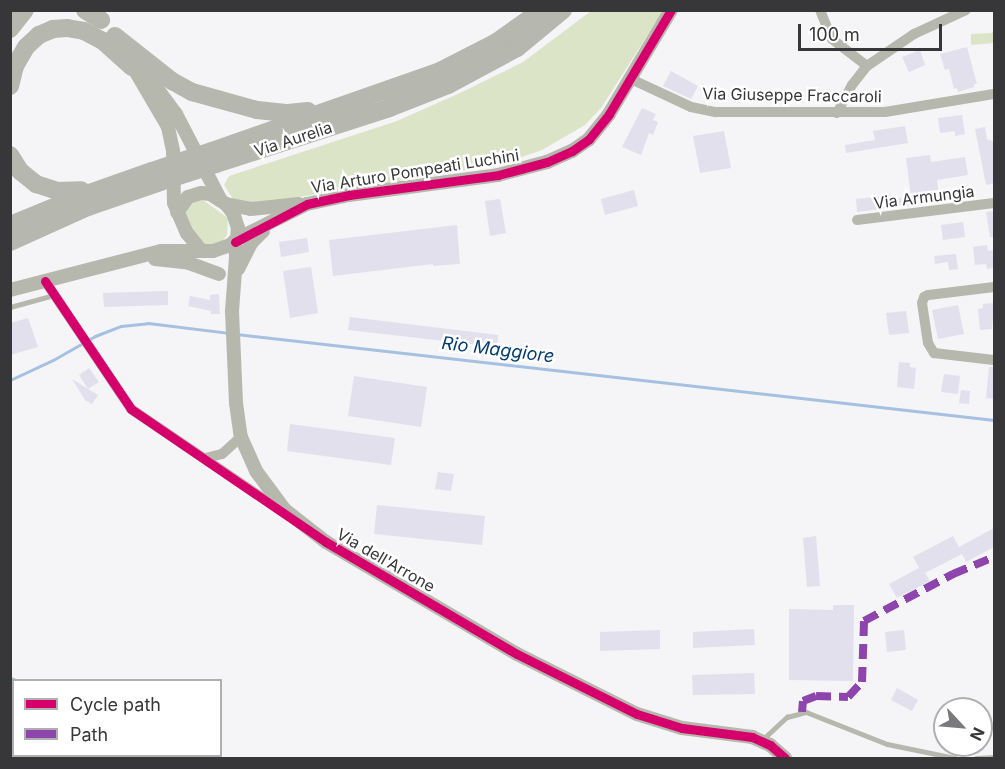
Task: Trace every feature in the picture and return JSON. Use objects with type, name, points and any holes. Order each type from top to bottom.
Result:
[{"type":"highway","points":[[10,28],[25,10]]},
{"type":"highway","name":"Via Aurelia","points":[[214,158],[377,95],[477,53],[542,10]]},
{"type":"highway","name":"Via Aurelia","points":[[10,225],[150,176],[399,105],[448,85],[517,48],[563,10]]},
{"type":"highway","points":[[10,87],[15,66],[26,47],[39,35],[53,29],[68,28],[84,31],[130,60]]},
{"type":"highway","points":[[115,36],[185,88],[219,101],[257,110],[299,112],[363,95],[377,95]]},
{"type":"highway","points":[[10,155],[29,179],[57,191],[78,190],[129,173],[150,176]]},
{"type":"highway","name":"Via Aurelia","points":[[10,242],[150,176]]},
{"type":"street","name":"Via Arturo Pompeati Luchini","points":[[223,202],[251,209],[307,204],[349,195],[498,175],[547,162],[577,148],[589,139],[631,79],[671,10]]},
{"type":"street","points":[[820,10],[832,39],[867,66]]},
{"type":"street","points":[[837,113],[867,66],[914,34],[966,10]]},
{"type":"street","points":[[93,14],[115,36],[156,102],[170,134],[174,157],[173,198],[177,213],[219,274],[232,313]]},
{"type":"street","points":[[130,60],[138,61],[176,114],[223,202],[236,220],[232,313],[241,437],[250,460],[272,494],[285,510],[311,531]]},
{"type":"street","name":"Via Giuseppe Fraccaroli","points":[[631,79],[702,110],[885,112],[994,94]]},
{"type":"street","points":[[177,213],[182,202],[196,194],[207,193],[223,202]]},
{"type":"street","name":"Via Armungia","points":[[857,220],[994,203]]},
{"type":"street","name":"Via Arturo Pompeati Luchini","points":[[236,241],[307,204]]},
{"type":"street","name":"Via Arturo Pompeati Luchini","points":[[235,274],[254,238],[280,217]]},
{"type":"street","points":[[10,290],[161,251],[220,249],[236,241]]},
{"type":"street","points":[[138,258],[182,261],[219,274]]},
{"type":"street","name":"Via dell'Arrone","points":[[45,281],[134,413],[205,458],[326,543],[517,654],[637,714],[670,725],[740,734],[762,741],[785,759]]},
{"type":"street","points":[[994,288],[924,297],[922,303],[928,341],[933,352],[940,355],[994,360]]},
{"type":"street","points":[[205,458],[222,454],[241,437]]},
{"type":"lane","points":[[10,307],[54,295]]},
{"type":"lane","points":[[762,741],[788,717],[806,712],[887,744],[955,759]]},
{"type":"lane","points":[[976,759],[994,757]]},
{"type":"green space","points":[[591,11],[663,11],[601,108],[585,125],[542,150],[513,160],[464,171],[255,204],[235,202],[224,185],[229,176],[397,121],[460,93],[523,62]]},
{"type":"green space","points":[[994,30],[994,43],[971,45],[971,34],[992,33]]},
{"type":"green space","points":[[203,200],[228,218],[227,235],[220,244],[204,244],[183,218],[191,202]]},
{"type":"building","points":[[967,47],[977,84],[958,92],[957,88],[954,89],[949,69],[945,70],[940,54]]},
{"type":"building","points":[[920,50],[925,65],[909,72],[902,57]]},
{"type":"building","points":[[671,71],[698,86],[691,99],[663,86]]},
{"type":"building","points":[[642,108],[656,114],[653,120],[658,122],[653,135],[649,133],[641,155],[622,147]]},
{"type":"building","points":[[962,115],[965,134],[955,136],[955,131],[940,133],[938,118]]},
{"type":"building","points":[[905,126],[908,143],[846,153],[845,145],[875,140],[873,131]]},
{"type":"building","points":[[985,127],[987,139],[994,142],[994,183],[986,185],[975,129]]},
{"type":"building","points":[[724,131],[731,168],[700,173],[693,136]]},
{"type":"building","points":[[930,155],[931,162],[965,157],[968,175],[937,180],[940,202],[857,212],[856,199],[893,195],[894,199],[911,197],[906,158]]},
{"type":"building","points":[[634,190],[638,206],[605,215],[601,199]]},
{"type":"building","points":[[500,199],[506,233],[490,236],[485,201]]},
{"type":"building","points":[[994,211],[994,237],[990,237],[986,212]]},
{"type":"building","points":[[963,222],[965,237],[943,240],[941,225]]},
{"type":"building","points":[[457,225],[460,264],[433,266],[433,264],[333,276],[329,240]]},
{"type":"building","points":[[307,238],[309,252],[281,257],[279,242]]},
{"type":"building","points":[[987,245],[988,251],[994,250],[994,268],[987,269],[986,264],[975,265],[973,247]]},
{"type":"building","points":[[956,254],[958,269],[949,270],[948,262],[935,264],[934,256]]},
{"type":"building","points":[[311,267],[318,313],[290,318],[283,271]]},
{"type":"building","points":[[168,291],[168,305],[104,307],[103,293]]},
{"type":"building","points":[[219,294],[220,314],[211,314],[211,311],[188,306],[190,296],[210,300],[210,295]]},
{"type":"building","points":[[994,303],[992,329],[980,330],[978,309],[983,308],[983,304]]},
{"type":"building","points":[[958,305],[964,334],[938,339],[932,310]]},
{"type":"building","points":[[906,311],[909,333],[889,335],[886,313]]},
{"type":"building","points":[[350,317],[498,335],[497,347],[348,330]]},
{"type":"building","points":[[28,318],[38,347],[10,355],[10,323]]},
{"type":"building","points":[[899,362],[910,363],[910,367],[916,368],[914,389],[897,387]]},
{"type":"building","points":[[989,367],[994,367],[994,399],[986,398]]},
{"type":"building","points":[[89,368],[99,382],[88,389],[79,375]]},
{"type":"building","points":[[944,374],[960,376],[958,394],[941,392]]},
{"type":"building","points":[[354,376],[427,387],[421,427],[348,416]]},
{"type":"building","points":[[72,379],[98,395],[92,404],[85,400]]},
{"type":"building","points":[[961,390],[970,391],[969,404],[959,403]]},
{"type":"building","points":[[290,424],[395,438],[391,465],[287,451]]},
{"type":"building","points":[[438,472],[454,474],[451,491],[435,489]]},
{"type":"building","points":[[377,505],[485,516],[482,545],[374,534]]},
{"type":"building","points":[[994,528],[994,547],[966,562],[962,554],[925,573],[930,581],[897,598],[889,584],[919,568],[913,557],[953,536],[959,547]]},
{"type":"building","points":[[816,536],[820,586],[807,587],[803,538]]},
{"type":"building","points":[[833,605],[854,605],[853,681],[789,680],[789,609],[833,610]]},
{"type":"building","points":[[754,629],[755,645],[693,648],[693,632]]},
{"type":"building","points":[[660,630],[660,649],[600,651],[600,632]]},
{"type":"building","points":[[904,630],[906,650],[887,652],[885,632]]},
{"type":"building","points":[[754,673],[755,694],[693,695],[692,675]]},
{"type":"building","points":[[897,688],[918,700],[912,711],[891,700]]},
{"type":"waterway","name":"Rio Maggiore","points":[[10,380],[53,360],[95,336],[121,326],[148,323],[230,333]]},
{"type":"waterway","name":"Rio Maggiore","points":[[236,334],[994,420]]},
{"type":"marked path","points":[[802,712],[803,701],[816,696],[848,697],[862,682],[864,621],[953,574],[994,557]]},
{"type":"cycle path","points":[[235,242],[307,204],[349,195],[498,175],[547,162],[572,151],[589,139],[609,114],[671,10]]},
{"type":"cycle path","points":[[45,281],[131,409],[326,542],[517,654],[637,714],[682,728],[752,737],[770,745],[785,758]]}]
